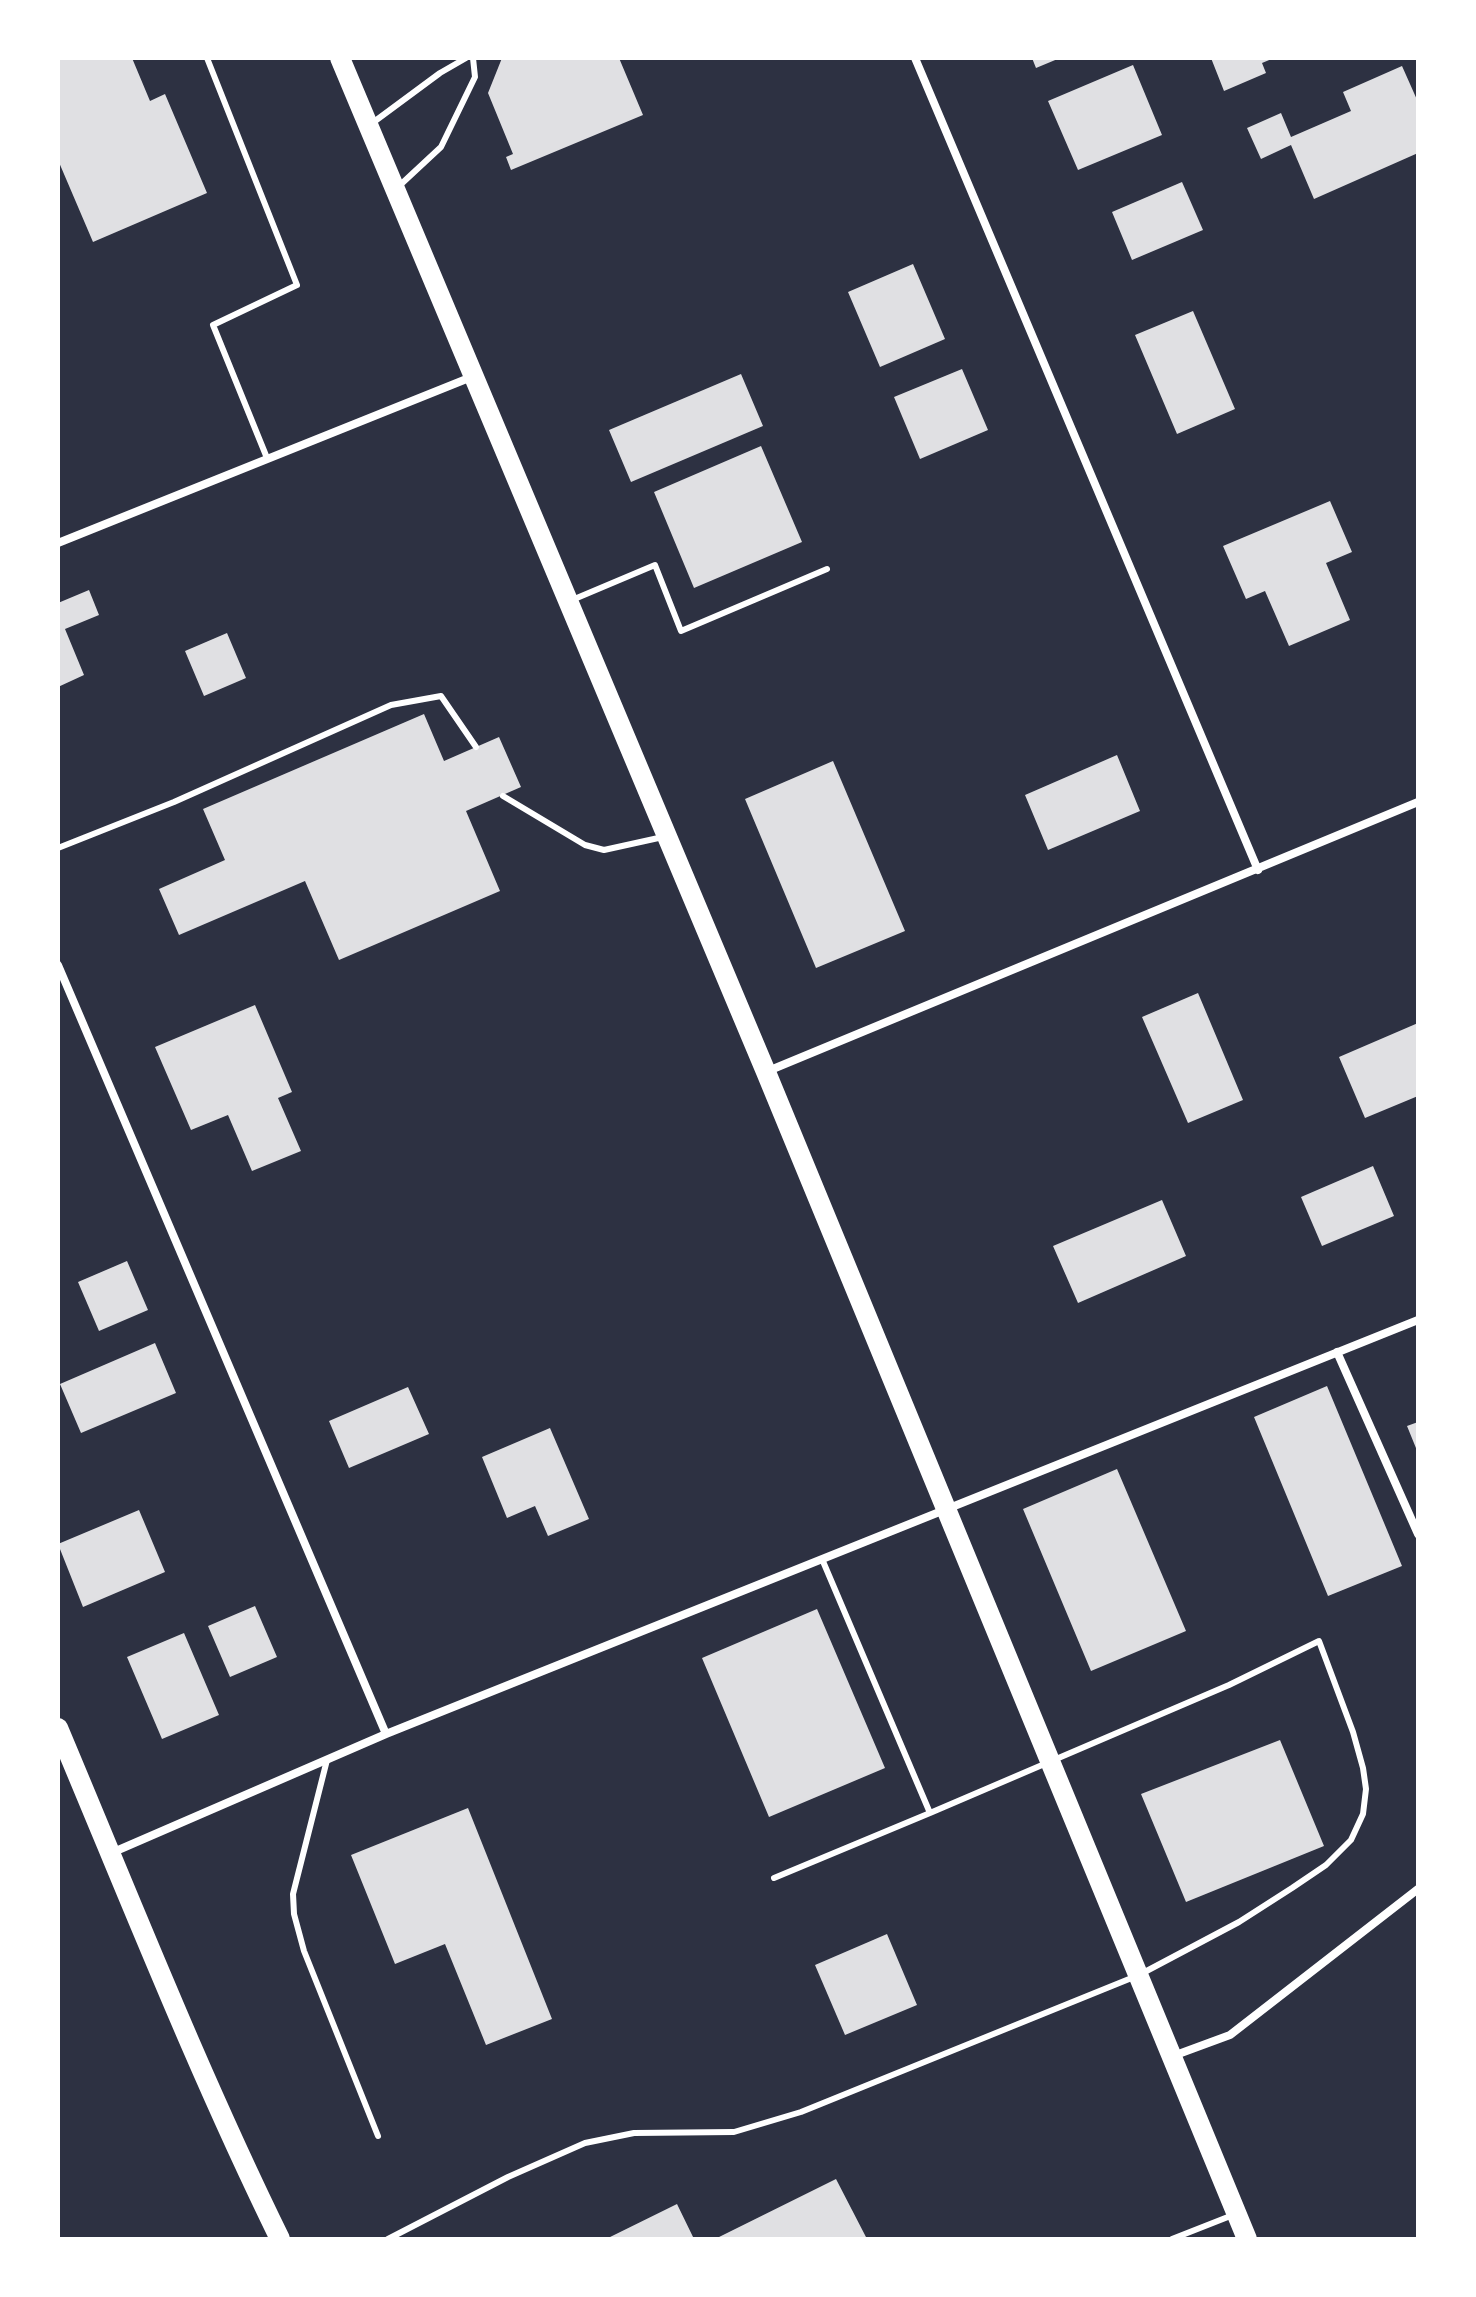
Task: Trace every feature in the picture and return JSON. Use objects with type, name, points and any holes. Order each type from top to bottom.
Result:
[{"type":"main road","points":[[340,58],[668,836],[1247,2239]]},
{"type":"main road","points":[[60,1738],[242,2161],[280,2239]]},
{"type":"street","points":[[915,58],[1258,870]]},
{"type":"street","points":[[58,543],[475,376]]},
{"type":"street","points":[[766,1072],[1418,802]]},
{"type":"street","points":[[58,965],[386,1734]]},
{"type":"street","points":[[108,1854],[386,1734],[1418,1320]]},
{"type":"street","points":[[1337,1352],[1418,1534]]},
{"type":"street","points":[[1172,2056],[1230,2035],[1417,1893]]},
{"type":"lane","points":[[207,58],[297,285],[213,325],[267,458]]},
{"type":"lane","points":[[369,126],[440,73],[466,58]]},
{"type":"lane","points":[[395,189],[441,147],[475,77],[473,58]]},
{"type":"lane","points":[[569,602],[655,565],[681,631],[827,569]]},
{"type":"lane","points":[[58,848],[174,802],[391,705],[441,696],[476,747]]},
{"type":"lane","points":[[503,796],[585,845],[604,850],[668,836]]},
{"type":"lane","points":[[822,1559],[930,1813]]},
{"type":"lane","points":[[388,2239],[508,2177],[585,2143],[634,2133],[734,2132],[801,2112],[1139,1975],[1239,1922],[1326,1865],[1351,1840],[1363,1814],[1366,1789],[1363,1768],[1319,1641],[1229,1685],[774,1878]]},
{"type":"lane","points":[[327,1760],[293,1894],[294,1914],[304,1951],[378,2136]]},
{"type":"lane","points":[[1172,2239],[1237,2214]]},
{"type":"building","points":[[58,58],[132,58],[150,101],[165,94],[207,193],[93,242],[58,160]]},
{"type":"building","points":[[502,58],[619,58],[643,115],[511,170],[506,157],[513,154],[488,93]]},
{"type":"building","points":[[1032,58],[1060,58],[1036,68]]},
{"type":"building","points":[[1211,58],[1274,58],[1262,63],[1266,73],[1224,91]]},
{"type":"building","points":[[1133,65],[1162,135],[1078,170],[1048,101]]},
{"type":"building","points":[[1402,66],[1418,102],[1418,153],[1314,199],[1291,145],[1261,159],[1247,128],[1281,113],[1291,137],[1351,111],[1343,92]]},
{"type":"building","points":[[1182,182],[1203,230],[1132,260],[1112,212]]},
{"type":"building","points":[[913,264],[945,339],[880,367],[848,292]]},
{"type":"building","points":[[1193,311],[1235,409],[1177,434],[1135,335]]},
{"type":"building","points":[[962,369],[988,430],[920,459],[894,397]]},
{"type":"building","points":[[741,374],[763,426],[631,482],[609,430]]},
{"type":"building","points":[[761,446],[802,542],[694,588],[654,492]]},
{"type":"building","points":[[1330,501],[1352,552],[1326,563],[1350,620],[1289,646],[1265,591],[1246,599],[1223,546]]},
{"type":"building","points":[[89,590],[99,615],[65,629],[84,675],[58,687],[58,603]]},
{"type":"building","points":[[227,633],[246,678],[204,696],[185,651]]},
{"type":"building","points":[[424,714],[444,761],[499,737],[521,787],[466,811],[500,891],[339,960],[305,881],[179,935],[159,889],[225,860],[203,809]]},
{"type":"building","points":[[1117,755],[1140,811],[1048,850],[1025,795]]},
{"type":"building","points":[[833,761],[905,931],[816,968],[745,799]]},
{"type":"building","points":[[1198,993],[1243,1100],[1188,1123],[1142,1017]]},
{"type":"building","points":[[255,1005],[292,1092],[278,1098],[301,1151],[252,1171],[228,1115],[191,1130],[155,1047]]},
{"type":"building","points":[[1418,1023],[1418,1096],[1365,1118],[1339,1057]]},
{"type":"building","points":[[1373,1166],[1394,1216],[1322,1246],[1301,1197]]},
{"type":"building","points":[[1162,1200],[1186,1256],[1078,1303],[1053,1246]]},
{"type":"building","points":[[127,1261],[148,1310],[99,1331],[78,1282]]},
{"type":"building","points":[[155,1343],[176,1393],[81,1433],[60,1384]]},
{"type":"building","points":[[1327,1386],[1402,1566],[1328,1596],[1254,1417]]},
{"type":"building","points":[[408,1387],[429,1434],[349,1468],[329,1421]]},
{"type":"building","points":[[1418,1422],[1418,1453],[1407,1426]]},
{"type":"building","points":[[550,1428],[589,1519],[548,1536],[535,1506],[507,1518],[482,1457]]},
{"type":"building","points":[[1117,1469],[1186,1631],[1091,1671],[1023,1509]]},
{"type":"building","points":[[139,1510],[165,1572],[83,1607],[58,1544]]},
{"type":"building","points":[[255,1606],[277,1657],[230,1677],[208,1626]]},
{"type":"building","points":[[817,1609],[885,1768],[769,1817],[702,1658]]},
{"type":"building","points":[[184,1633],[219,1715],[162,1739],[127,1657]]},
{"type":"building","points":[[1280,1740],[1324,1846],[1186,1902],[1141,1794]]},
{"type":"building","points":[[468,1808],[552,2019],[486,2045],[445,1944],[395,1964],[351,1855]]},
{"type":"building","points":[[887,1934],[917,2005],[845,2035],[815,1965]]},
{"type":"building","points":[[836,2179],[867,2239],[715,2239]]},
{"type":"building","points":[[677,2204],[694,2239],[606,2239]]}]
